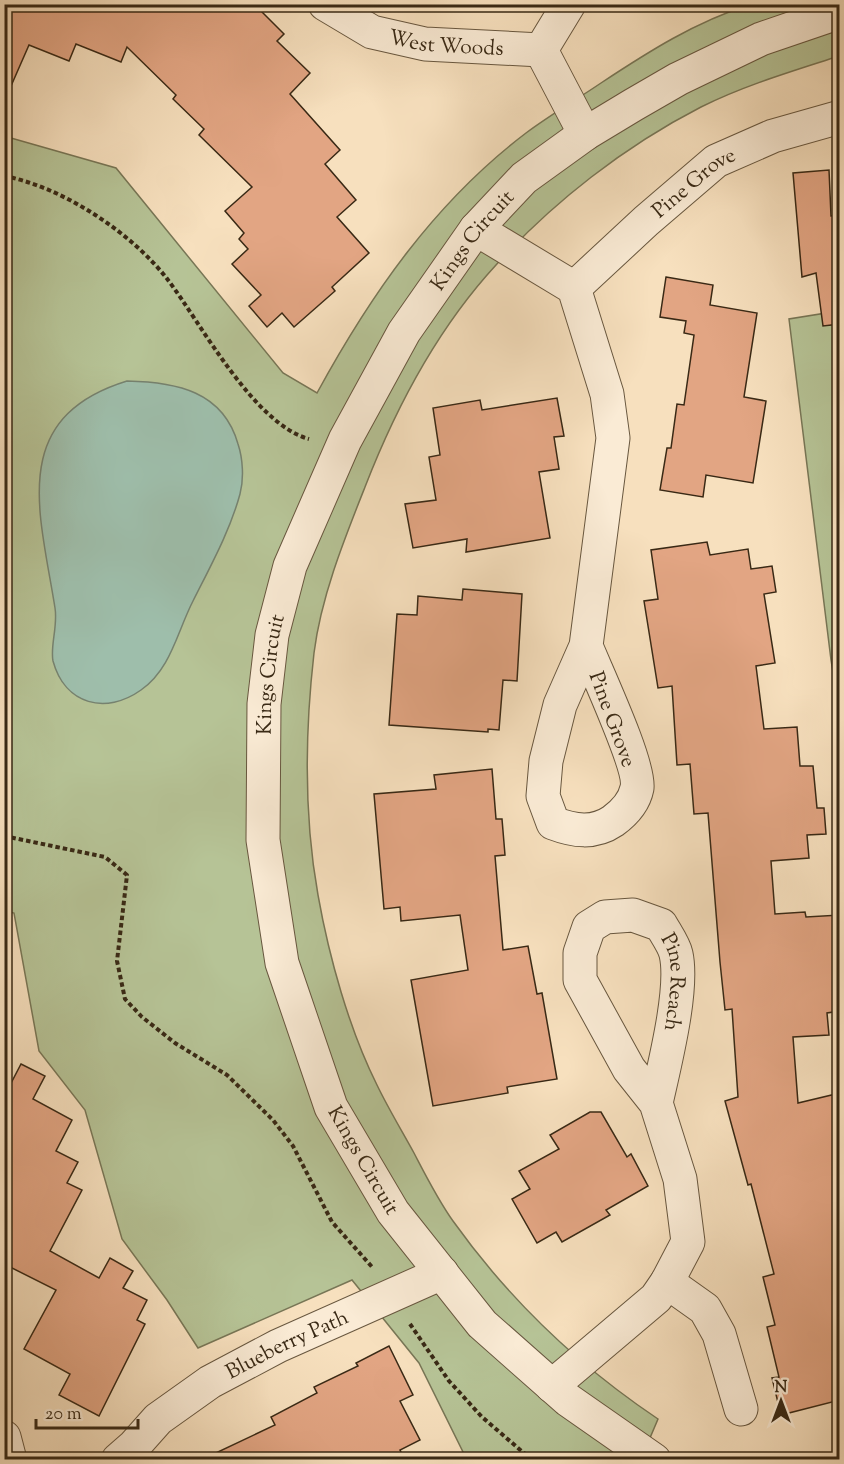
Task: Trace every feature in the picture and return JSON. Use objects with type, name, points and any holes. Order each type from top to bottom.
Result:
[{"type":"street","name":"West Woods","points":[[325,4],[372,32],[425,44],[541,50]]},
{"type":"street","points":[[569,4],[541,50],[585,134]]},
{"type":"street","name":"Kings Circuit","points":[[654,1460],[552,1386],[482,1324],[393,1212],[331,1107],[282,963],[263,840],[264,704],[272,635],[290,566],[342,448],[404,332],[476,230],[524,178],[585,134],[678,79],[724,56],[806,22],[840,12]]},
{"type":"street","name":"Pine Grove","points":[[586,646],[627,745],[637,787],[626,812],[600,830],[570,829],[553,823],[543,796],[546,761],[560,705],[586,646],[613,438],[607,394],[574,288],[716,161],[773,136],[840,117]]},
{"type":"street","points":[[476,230],[574,288]]},
{"type":"street","name":"Pine Reach","points":[[552,1386],[656,1298],[668,1282],[688,1242],[680,1179],[656,1103],[629,1069],[580,980],[580,953],[589,927],[605,916],[633,915],[662,925],[676,953],[675,995],[668,1051],[656,1103]]},
{"type":"street","name":"Blueberry Path","points":[[118,1460],[158,1419],[210,1382],[278,1346],[442,1273]]},
{"type":"street","points":[[668,1282],[705,1309],[719,1334],[741,1409]]},
{"type":"street","points":[[4,1437],[10,1460]]},
{"type":"path","points":[[4,176],[37,184],[124,235],[167,279],[208,338],[267,413],[298,436],[342,448]]},
{"type":"path","points":[[4,836],[105,858],[127,874],[117,961],[125,999],[142,1017],[175,1043],[228,1075],[273,1120],[293,1146],[332,1222],[376,1271],[393,1294],[432,1358],[449,1381],[482,1417],[532,1460]]},
{"type":"shaded area","points":[[749,5],[839,5],[839,56],[718,99],[645,139],[591,177],[541,219],[496,265],[455,315],[437,342],[390,428],[341,548],[317,632],[311,683],[307,774],[313,865],[334,968],[349,1017],[367,1063],[437,1196],[474,1249],[521,1304],[546,1329],[600,1377],[658,1419],[641,1459],[458,1459],[463,1452],[419,1363],[352,1280],[198,1348],[167,1300],[122,1239],[85,1110],[39,1051],[14,913],[5,911],[4,136],[116,168],[283,373],[317,393],[383,285],[434,219],[493,160],[544,120],[654,49],[710,20]]},
{"type":"shaded area","points":[[839,311],[839,709],[789,319]]},
{"type":"shaded area","points":[[127,381],[180,387],[209,401],[231,426],[241,456],[242,482],[236,508],[225,535],[160,672],[141,690],[128,698],[101,703],[88,701],[67,688],[53,661],[56,615],[43,538],[40,473],[48,444],[63,419],[89,397]]},
{"type":"building","points":[[4,4],[254,4],[284,34],[277,41],[310,73],[290,94],[340,150],[325,164],[356,200],[337,217],[369,253],[332,287],[335,291],[294,327],[282,313],[267,327],[249,306],[261,295],[232,264],[248,249],[239,239],[244,233],[225,211],[252,187],[199,135],[204,129],[173,99],[176,95],[127,47],[121,62],[76,44],[69,61],[29,45],[4,102]]},
{"type":"building","points":[[829,170],[831,216],[840,215],[840,324],[823,326],[816,273],[802,277],[793,173]]},
{"type":"building","points":[[666,277],[713,285],[710,305],[757,313],[744,397],[766,401],[753,483],[706,475],[703,497],[660,490],[667,448],[671,448],[677,404],[684,405],[694,335],[684,333],[686,321],[660,317]]},
{"type":"building","points":[[557,398],[564,436],[554,437],[559,469],[539,472],[550,538],[466,552],[467,539],[413,548],[405,504],[436,500],[429,457],[440,455],[433,408],[480,400],[482,410]]},
{"type":"building","points":[[707,542],[710,555],[748,549],[751,569],[772,566],[776,592],[764,594],[775,663],[756,666],[764,729],[797,727],[800,766],[813,766],[817,808],[824,808],[826,834],[807,835],[809,858],[771,861],[775,914],[805,912],[806,917],[840,915],[840,1011],[827,1013],[829,1035],[793,1037],[798,1103],[840,1093],[840,1400],[781,1415],[772,1378],[779,1377],[767,1327],[775,1325],[763,1277],[774,1274],[751,1184],[748,1185],[725,1101],[738,1097],[732,1009],[725,1010],[708,813],[694,814],[690,764],[677,765],[672,686],[658,688],[644,601],[658,599],[651,550]]},
{"type":"building","points":[[463,589],[522,594],[517,681],[503,680],[499,730],[488,729],[488,732],[389,725],[397,614],[417,615],[418,596],[462,600]]},
{"type":"building","points":[[492,769],[496,819],[502,819],[505,855],[495,856],[503,950],[528,946],[537,994],[542,993],[557,1079],[507,1087],[508,1093],[433,1106],[411,980],[468,970],[460,915],[401,921],[400,907],[384,909],[374,794],[436,789],[434,775]]},
{"type":"building","points":[[21,1064],[45,1076],[33,1099],[72,1120],[56,1151],[78,1162],[67,1183],[82,1190],[50,1251],[99,1278],[110,1258],[133,1271],[123,1288],[147,1300],[137,1320],[145,1324],[99,1416],[59,1395],[70,1374],[24,1349],[56,1290],[4,1264],[4,1085],[9,1087]]},
{"type":"building","points":[[590,1112],[601,1112],[627,1157],[631,1154],[648,1186],[606,1210],[610,1215],[562,1242],[556,1232],[537,1243],[512,1199],[530,1189],[519,1171],[559,1149],[550,1135]]},
{"type":"building","points":[[389,1346],[413,1395],[400,1401],[420,1440],[400,1450],[405,1460],[201,1460],[275,1425],[271,1417],[317,1393],[314,1387],[358,1366],[356,1363]]}]
